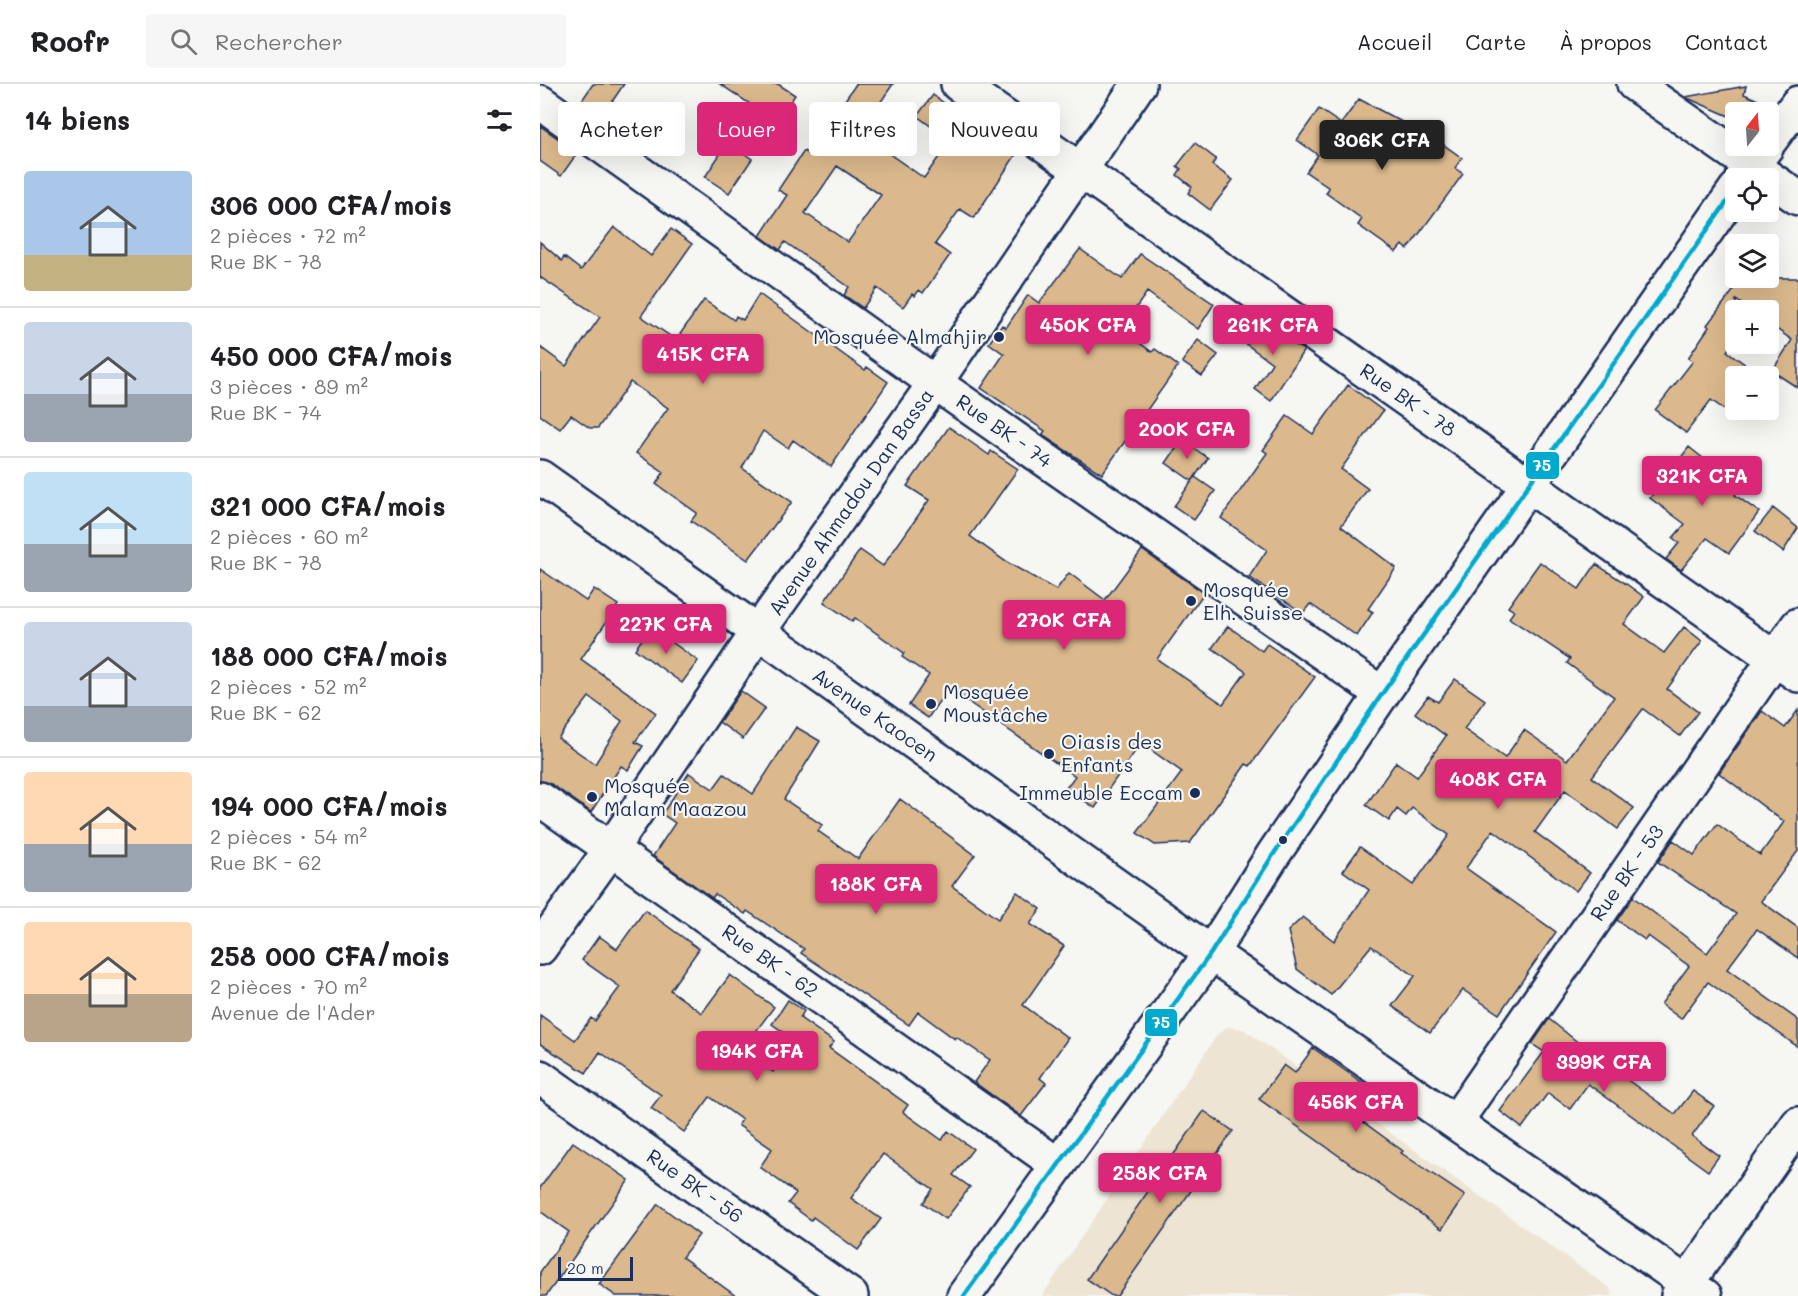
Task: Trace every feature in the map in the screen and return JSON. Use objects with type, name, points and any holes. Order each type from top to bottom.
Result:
[{"type":"street","name":"Rue BK - 78","points":[[958,84],[1081,168],[1786,667]]},
{"type":"street","name":"Avenue Ahmadou Dan Bassa","points":[[540,948],[611,849],[758,632],[935,383],[1139,84]]},
{"type":"street","points":[[1634,84],[1798,198]]},
{"type":"street","name":"Rue BK - 74","points":[[540,102],[935,383],[1382,694]]},
{"type":"street","points":[[964,1296],[1211,952],[1273,855],[1382,694],[1798,103]]},
{"type":"street","name":"Avenue Kaocen","points":[[540,477],[1211,952],[1456,1121],[1690,1292]]},
{"type":"street","name":"Rue BK - 53","points":[[1456,1121],[1786,667],[1798,625]]},
{"type":"street","name":"Rue BK - 62","points":[[540,799],[1058,1165]]},
{"type":"street","name":"Rue BK - 56","points":[[540,1077],[851,1296]]},
{"type":"street","points":[[1690,1292],[1798,1124]]},
{"type":"shaded area","points":[[1227,1027],[1243,1029],[1610,1288],[1612,1296],[1042,1296],[1217,1035]]},
{"type":"building","points":[[593,84],[624,84],[612,102],[581,102]]},
{"type":"building","points":[[720,84],[778,84],[795,95],[790,102],[747,102]]},
{"type":"building","points":[[856,84],[893,84],[881,102],[844,102]]},
{"type":"building","points":[[1746,86],[1744,94],[1763,102],[1725,102],[1725,114],[1685,97]]},
{"type":"building","points":[[933,95],[943,102],[929,102],[929,125],[917,116]]},
{"type":"building","points":[[1359,99],[1441,143],[1462,158],[1455,168],[1463,174],[1408,249],[1402,245],[1396,252],[1358,225],[1362,219],[1326,193],[1329,188],[1306,172],[1318,155],[1297,140],[1319,109],[1341,124]]},
{"type":"building","points":[[540,126],[558,138],[558,156],[575,156],[561,176],[540,161]]},
{"type":"building","points":[[1195,143],[1216,159],[1212,165],[1233,180],[1210,210],[1188,193],[1192,187],[1177,175],[1181,169],[1177,166]]},
{"type":"building","points":[[804,151],[809,153],[809,156],[892,156],[924,178],[940,156],[1015,156],[974,218],[960,209],[935,244],[950,255],[923,293],[919,290],[915,296],[912,294],[903,307],[877,288],[863,308],[844,295],[849,287],[785,242],[780,250],[760,236],[787,195],[778,190]],"holes":[[[837,166],[881,195],[848,242],[805,213]]]},
{"type":"building","points":[[719,156],[748,156],[752,159],[729,193],[705,177]]},
{"type":"building","points":[[614,227],[651,256],[671,229],[692,244],[641,316],[676,340],[704,300],[734,320],[736,316],[743,320],[759,294],[865,370],[867,367],[888,382],[831,467],[793,440],[788,448],[763,431],[742,468],[792,502],[748,560],[691,521],[697,513],[656,484],[664,472],[636,453],[668,408],[630,382],[598,428],[590,428],[571,415],[560,429],[540,415],[540,347],[566,366],[600,317],[540,277],[540,242],[562,261],[564,257],[581,270]]},
{"type":"building","points":[[1080,249],[1122,279],[1140,254],[1214,304],[1198,329],[1147,292],[1121,329],[1152,352],[1155,349],[1178,366],[1102,474],[1042,435],[1045,431],[981,388],[1004,354],[989,343],[1002,325],[1006,328],[1028,295],[1039,303]]},
{"type":"building","points":[[1779,278],[1798,278],[1798,388],[1779,376],[1779,366],[1775,366],[1792,340],[1779,331],[1779,300],[1726,300],[1735,288],[1779,288]]},
{"type":"building","points":[[1725,302],[1725,354],[1731,354],[1747,366],[1725,366],[1725,410],[1711,400],[1686,433],[1655,410],[1693,361],[1688,358],[1709,327],[1707,325]]},
{"type":"building","points":[[1259,318],[1283,335],[1281,337],[1304,350],[1271,401],[1255,389],[1272,363],[1242,341]]},
{"type":"building","points":[[1198,340],[1218,355],[1202,376],[1182,362]]},
{"type":"building","points":[[1348,385],[1383,411],[1341,469],[1368,489],[1341,526],[1396,568],[1368,609],[1373,612],[1357,636],[1310,604],[1303,613],[1249,577],[1267,550],[1221,518],[1267,453],[1263,450],[1287,416],[1313,434]]},
{"type":"building","points":[[949,427],[989,455],[991,451],[1018,469],[970,536],[1005,561],[1056,590],[1069,573],[1105,600],[1142,550],[1204,593],[1157,659],[1223,704],[1246,672],[1212,648],[1228,626],[1262,651],[1267,644],[1315,677],[1250,766],[1246,764],[1190,843],[1155,845],[1137,833],[1182,772],[1141,743],[1095,808],[1066,788],[1075,776],[948,688],[928,718],[909,705],[929,675],[902,657],[904,653],[855,618],[852,621],[824,602],[860,550],[883,566],[929,500],[907,486]]},
{"type":"building","points":[[1182,440],[1208,458],[1192,481],[1166,463]]},
{"type":"building","points":[[1689,447],[1740,488],[1735,495],[1759,512],[1729,553],[1707,538],[1681,570],[1666,559],[1679,543],[1673,538],[1685,524],[1650,498]]},
{"type":"building","points":[[1195,477],[1215,491],[1194,520],[1174,506]]},
{"type":"building","points":[[1773,508],[1798,528],[1783,552],[1755,531]]},
{"type":"building","points":[[1540,562],[1579,589],[1596,564],[1625,583],[1644,597],[1624,624],[1664,653],[1684,627],[1702,641],[1667,689],[1698,712],[1680,736],[1643,709],[1592,777],[1634,808],[1618,829],[1565,790],[1535,832],[1590,873],[1576,891],[1493,830],[1466,868],[1556,932],[1499,1014],[1463,990],[1430,1033],[1392,1006],[1415,976],[1371,946],[1331,995],[1297,969],[1288,931],[1303,917],[1334,941],[1369,890],[1343,871],[1360,847],[1413,885],[1449,835],[1412,808],[1406,816],[1397,809],[1389,821],[1366,805],[1396,762],[1417,777],[1446,736],[1415,713],[1428,696],[1438,702],[1455,679],[1485,700],[1464,729],[1505,758],[1524,730],[1567,760],[1614,697],[1567,663],[1570,659],[1509,618],[1514,611],[1508,607]]},
{"type":"building","points":[[540,569],[586,601],[594,589],[618,605],[581,659],[656,713],[635,742],[643,746],[628,770],[621,766],[591,812],[551,784],[540,781]],"holes":[[[589,697],[622,721],[595,764],[558,738]]]},
{"type":"building","points":[[651,627],[698,661],[682,683],[635,649]]},
{"type":"building","points":[[741,691],[765,708],[743,739],[719,722]]},
{"type":"building","points":[[1798,710],[1798,851],[1761,901],[1798,928],[1798,958],[1757,929],[1727,969],[1798,1020],[1798,1047],[1708,982],[1681,1019],[1661,1004],[1689,966],[1648,936],[1645,940],[1617,920],[1633,897],[1707,953],[1736,914],[1658,862],[1673,840],[1694,855],[1717,824],[1760,855],[1784,822],[1719,773],[1762,711],[1785,728]]},
{"type":"building","points":[[796,727],[820,741],[784,799],[822,825],[818,831],[858,859],[900,799],[975,855],[952,886],[998,919],[1017,892],[1041,909],[1030,924],[1064,946],[1023,1005],[1068,1038],[1040,1078],[1046,1083],[1021,1116],[974,1082],[990,1060],[956,1037],[955,1039],[918,1012],[909,1025],[801,953],[804,949],[747,911],[745,914],[715,894],[712,898],[653,856],[675,823],[662,814],[689,773],[713,789],[724,774],[753,794]]},
{"type":"building","points":[[645,910],[699,949],[670,990],[702,1013],[730,975],[774,1007],[742,1050],[773,1072],[796,1041],[772,1024],[788,1000],[804,1011],[800,1018],[834,1042],[829,1048],[908,1105],[903,1112],[942,1140],[948,1131],[973,1149],[953,1175],[970,1187],[946,1219],[923,1203],[933,1189],[883,1154],[851,1198],[881,1219],[858,1250],[813,1217],[811,1220],[788,1203],[796,1193],[760,1167],[772,1149],[738,1125],[742,1120],[710,1097],[684,1132],[651,1108],[661,1095],[600,1052],[586,1073],[540,1044],[540,1015],[575,1040],[591,1018],[595,1021],[620,987],[582,960],[599,936],[617,949]]},
{"type":"building","points":[[1549,1019],[1601,1061],[1675,1114],[1693,1091],[1714,1106],[1692,1136],[1719,1156],[1708,1171],[1588,1084],[1570,1109],[1548,1093],[1522,1128],[1500,1111],[1544,1052],[1532,1044]]},
{"type":"building","points":[[1313,1048],[1381,1096],[1362,1121],[1403,1151],[1401,1153],[1465,1196],[1442,1229],[1259,1099],[1284,1065],[1295,1073]]},
{"type":"building","points":[[1204,1111],[1233,1131],[1117,1296],[1112,1296],[1087,1279]]},
{"type":"building","points":[[573,1142],[629,1180],[546,1296],[540,1296],[540,1272],[569,1232],[540,1211],[540,1188]]},
{"type":"building","points":[[658,1204],[699,1235],[682,1257],[736,1296],[616,1296],[599,1284]]},
{"type":"transit line","name":"75","points":[[964,1296],[1211,953],[1273,855],[1382,694],[1725,205]]},
{"type":"place","name":"Mosquée Almahjir","points":[[999,337]]},
{"type":"place","name":"Mosquée Elh. Suisse","points":[[1191,601]]},
{"type":"place","name":"Mosquée Moustâche","points":[[931,704]]},
{"type":"place","name":"Oiasis des Enfants","points":[[1049,754]]},
{"type":"place","name":"Immeuble Eccam","points":[[1195,793]]},
{"type":"place","name":"Mosquée Malam Maazou","points":[[592,797]]}]
